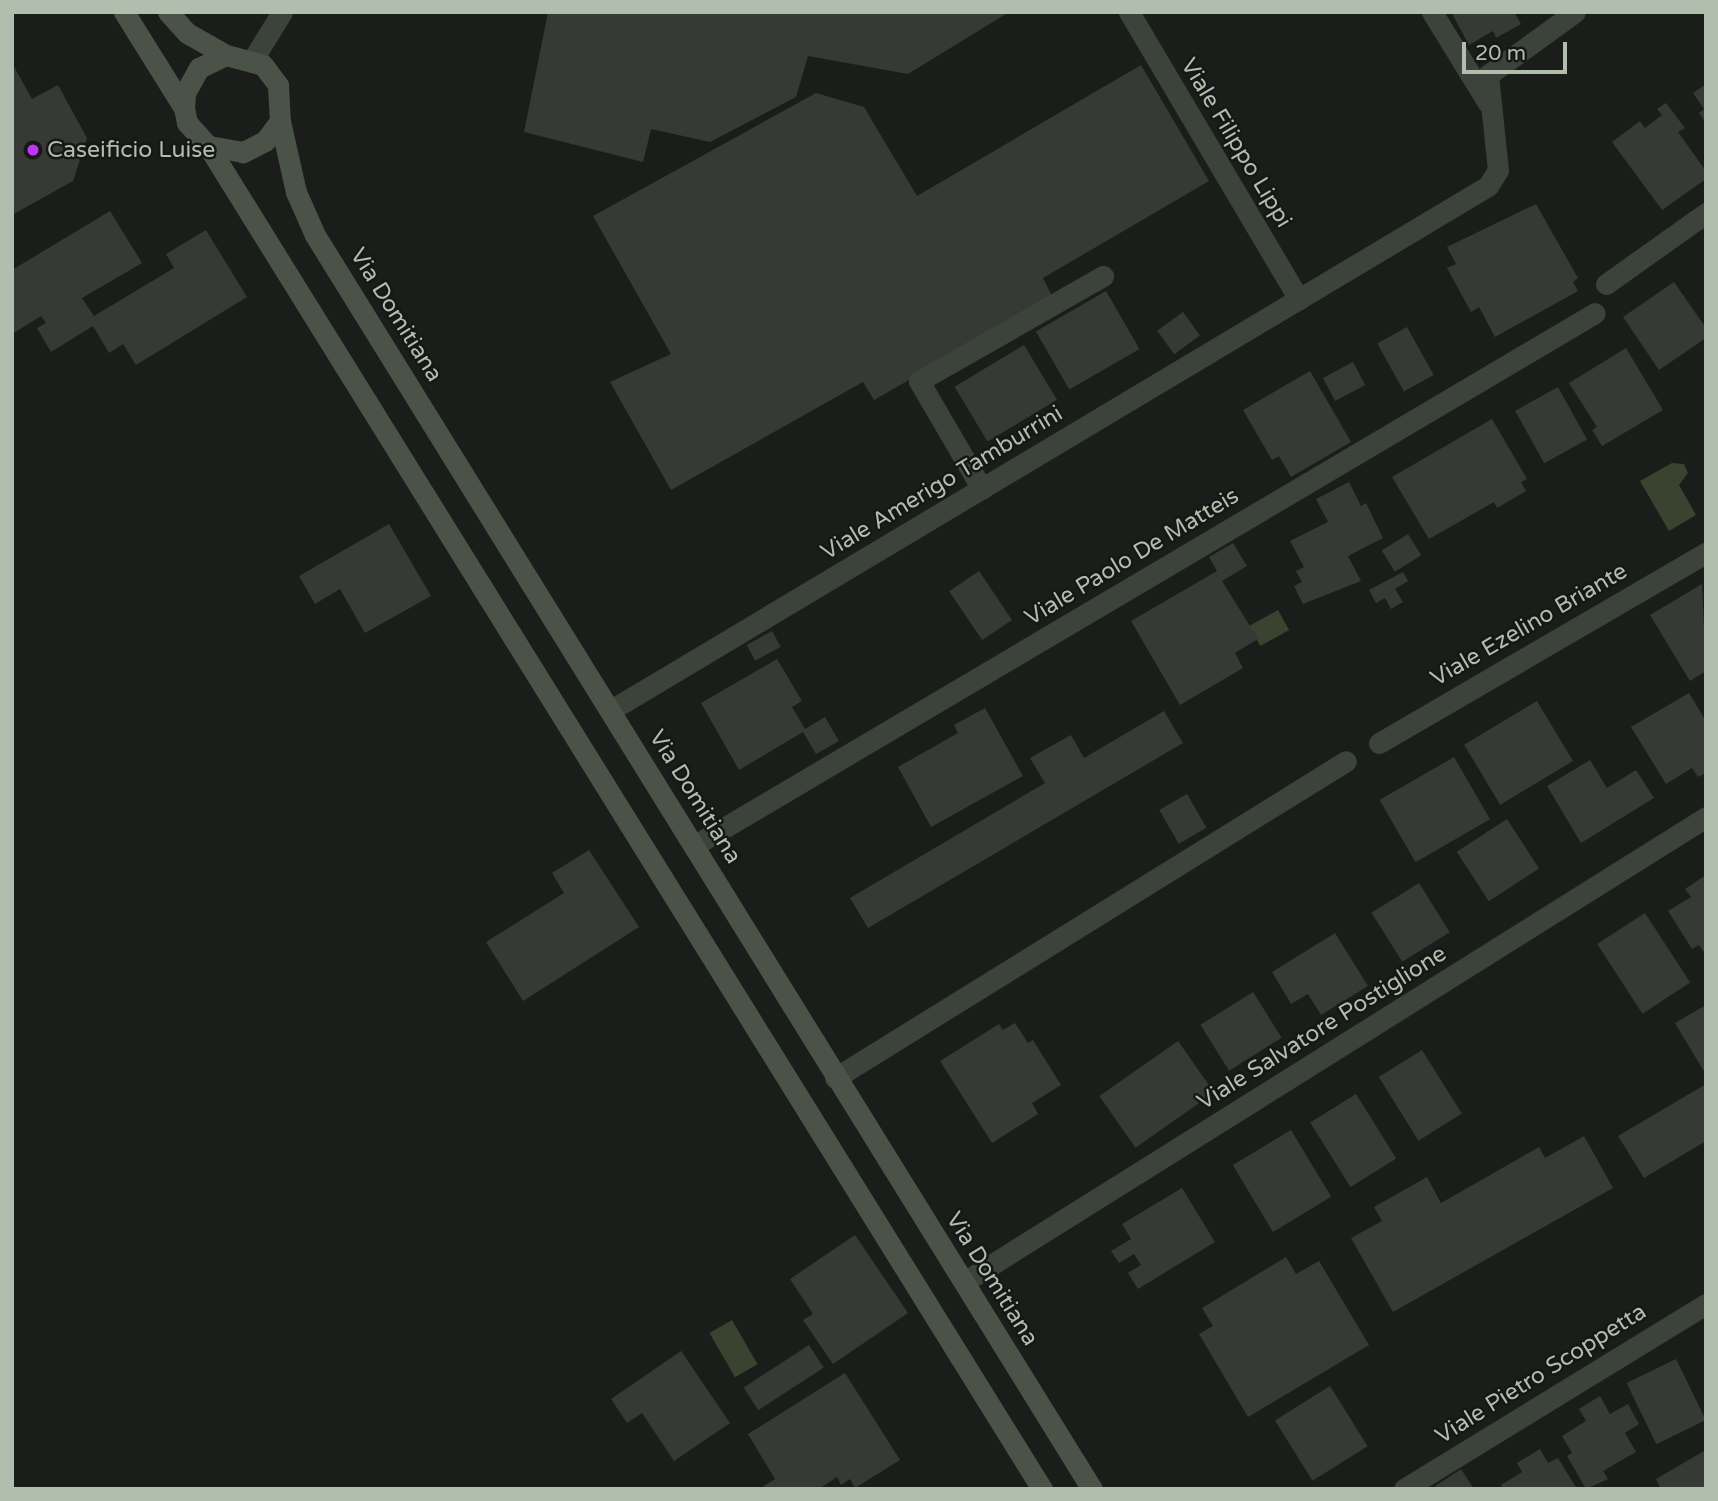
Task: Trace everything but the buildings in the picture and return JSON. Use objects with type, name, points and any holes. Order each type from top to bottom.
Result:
[{"type":"main road","points":[[124,12],[184,108],[187,123],[208,146],[1042,1489]]},
{"type":"main road","points":[[168,12],[187,33],[226,55],[253,59],[278,85],[280,121],[265,141],[243,152],[208,146]]},
{"type":"main road","points":[[184,108],[190,80],[212,60],[226,55]]},
{"type":"main road","name":"Via Domitiana","points":[[280,121],[296,192],[315,235],[695,845],[835,1078],[1091,1489]]},
{"type":"street","points":[[253,59],[282,12]]},
{"type":"street","name":"Viale Filippo Lippi","points":[[1129,12],[1299,300]]},
{"type":"street","points":[[1432,12],[1490,106]]},
{"type":"street","points":[[1490,106],[1488,75],[1575,12]]},
{"type":"street","name":"Viale Amerigo Tamburrini","points":[[611,710],[1488,186],[1499,170],[1490,106]]},
{"type":"street","points":[[1606,284],[1706,213]]},
{"type":"street","points":[[982,489],[919,381],[1103,276]]},
{"type":"street","name":"Viale Paolo De Matteis","points":[[695,845],[1595,313]]},
{"type":"street","name":"Viale Ezelino Briante","points":[[1379,743],[1706,553]]},
{"type":"street","points":[[835,1078],[1346,761]]},
{"type":"street","name":"Viale Salvatore Postiglione","points":[[964,1282],[1706,817]]},
{"type":"street","name":"Viale Pietro Scoppetta","points":[[1404,1489],[1706,1304]]},
{"type":"shaded area","points":[[1672,463],[1684,464],[1688,473],[1679,485],[1696,515],[1669,531],[1640,481]]},
{"type":"shaded area","points":[[1278,610],[1289,630],[1260,646],[1249,626]]},
{"type":"shaded area","points":[[732,1320],[758,1364],[735,1377],[709,1333]]},
{"type":"place","name":"Caseificio Luise","points":[[33,150]]}]
